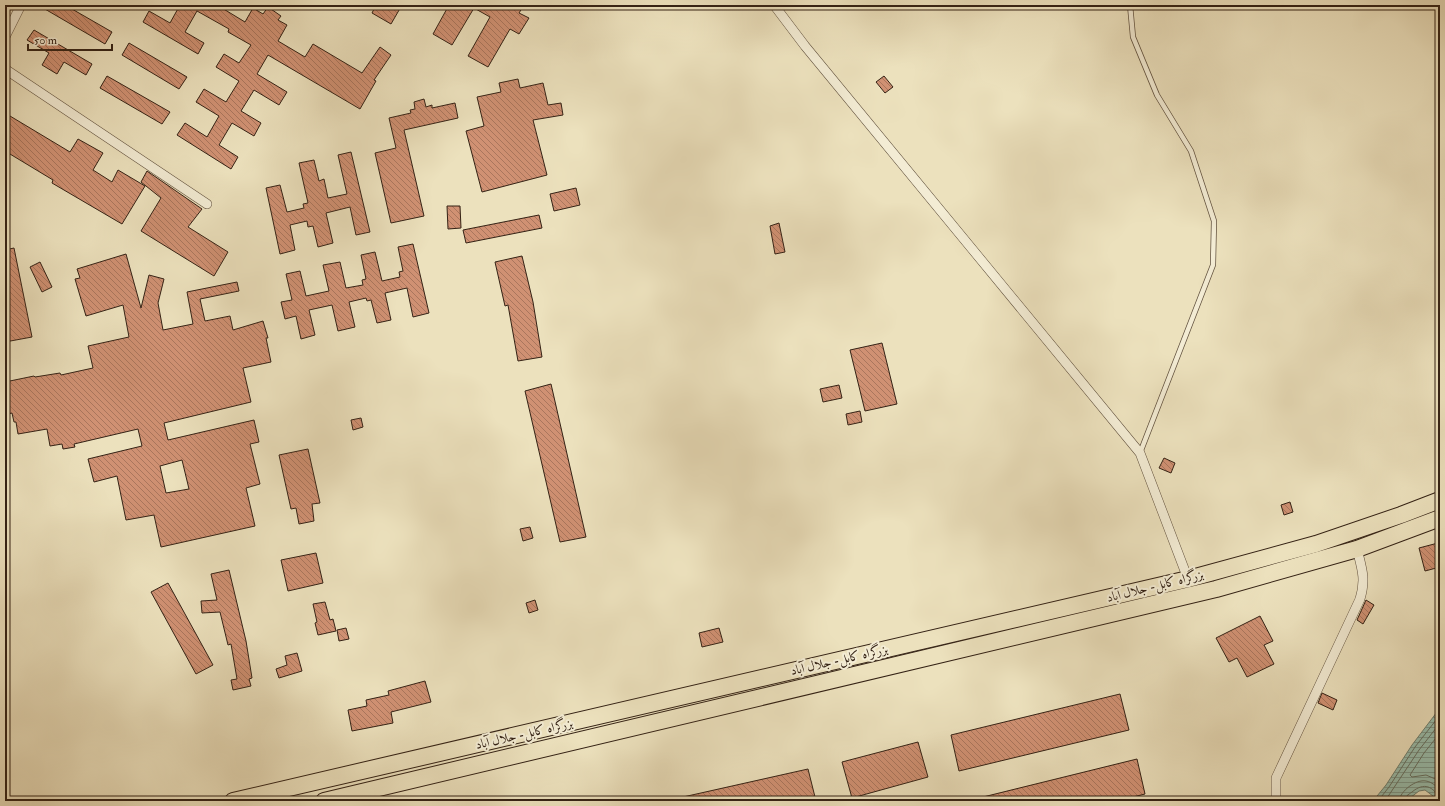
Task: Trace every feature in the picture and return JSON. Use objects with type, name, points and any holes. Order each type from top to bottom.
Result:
[{"type":"highway","name":"بزرگراه کابل- جلال آباد","points":[[233,801],[1188,579],[1316,544],[1440,500]]},
{"type":"highway","name":"بزرگراه کابل- جلال آباد","points":[[324,801],[1216,589],[1321,561],[1440,518]]},
{"type":"highway","points":[[1316,544],[1321,561]]},
{"type":"highway","points":[[1212,572],[1216,589]]},
{"type":"highway","points":[[1142,590],[1145,606]]},
{"type":"highway","points":[[495,741],[500,759]]},
{"type":"street","points":[[5,37],[21,5]]},
{"type":"street","points":[[774,5],[805,46],[1140,453],[1188,579]]},
{"type":"street","points":[[5,69],[207,204]]},
{"type":"street","points":[[1276,801],[1276,778],[1360,599],[1364,587],[1357,549]]},
{"type":"lane","points":[[1130,5],[1133,38],[1157,95],[1191,151],[1214,221],[1213,265],[1140,453]]},
{"type":"water","points":[[1440,708],[1440,801],[1436,801],[1433,796],[1425,790],[1419,791],[1406,801],[1373,801],[1386,785],[1412,745]]},
{"type":"building","points":[[38,5],[65,5],[112,32],[105,44]]},
{"type":"building","points":[[180,5],[217,5],[245,22],[253,8],[263,14],[268,7],[281,16],[278,20],[287,25],[278,41],[305,57],[313,44],[362,73],[380,47],[391,55],[374,80],[376,81],[360,109],[268,55],[257,74],[287,92],[279,105],[254,90],[241,111],[261,123],[254,136],[232,123],[219,145],[238,157],[231,169],[177,135],[185,123],[207,137],[219,116],[196,102],[204,89],[226,102],[239,81],[216,67],[224,54],[239,63],[251,45],[228,32],[229,29],[197,11],[185,32],[204,43],[198,54],[143,22],[149,11],[170,23]]},
{"type":"building","points":[[376,5],[402,5],[391,24],[372,13]]},
{"type":"building","points":[[449,5],[524,5],[519,13],[529,18],[519,34],[510,29],[488,67],[468,56],[490,17],[474,8],[452,45],[433,34]]},
{"type":"building","points":[[34,30],[92,64],[86,75],[64,62],[57,74],[42,65],[49,53],[27,40]]},
{"type":"building","points":[[129,43],[187,77],[179,89],[122,55]]},
{"type":"building","points":[[107,76],[170,112],[162,124],[100,88]]},
{"type":"building","points":[[884,76],[893,87],[885,93],[876,82]]},
{"type":"building","points":[[518,79],[520,88],[543,83],[548,105],[561,103],[563,115],[533,120],[547,175],[482,192],[466,131],[484,126],[477,97],[501,92],[499,83]]},
{"type":"building","points":[[424,99],[426,107],[432,105],[432,108],[455,103],[458,118],[404,130],[424,216],[391,223],[375,153],[396,148],[389,118],[411,113],[410,110],[415,109],[414,102]]},
{"type":"building","points":[[5,113],[70,152],[78,139],[103,153],[93,170],[112,182],[118,170],[145,186],[122,224],[52,183],[53,180],[5,151]]},
{"type":"building","points":[[351,152],[370,232],[356,235],[350,207],[326,213],[333,243],[318,247],[313,226],[308,227],[307,221],[290,225],[295,250],[280,254],[266,188],[280,185],[287,212],[304,208],[303,204],[308,203],[299,163],[314,160],[319,181],[324,179],[328,198],[347,194],[338,155]]},
{"type":"building","points":[[147,171],[202,209],[188,227],[228,252],[214,276],[141,231],[161,198],[141,182]]},
{"type":"building","points":[[576,188],[580,205],[554,211],[550,194]]},
{"type":"building","points":[[447,206],[460,206],[461,228],[448,229]]},
{"type":"building","points":[[539,215],[542,228],[466,243],[463,230]]},
{"type":"building","points":[[779,223],[785,252],[775,254],[770,226]]},
{"type":"building","points":[[413,244],[429,313],[413,317],[407,288],[385,293],[391,320],[377,323],[371,300],[367,301],[366,298],[349,302],[355,327],[338,331],[332,305],[309,310],[315,335],[301,339],[296,316],[285,319],[281,302],[292,300],[286,274],[300,271],[306,296],[329,291],[323,265],[340,262],[346,288],[363,285],[362,280],[366,279],[361,255],[375,252],[382,281],[400,277],[399,272],[403,271],[398,247]]},
{"type":"building","points":[[14,248],[32,337],[5,342],[5,250]]},
{"type":"building","points":[[126,254],[141,308],[149,275],[164,279],[158,303],[163,330],[193,324],[187,292],[237,282],[239,291],[200,299],[205,321],[230,316],[233,330],[263,321],[268,338],[266,338],[271,362],[243,368],[251,402],[164,423],[168,440],[254,420],[259,442],[250,444],[260,484],[246,488],[255,526],[161,547],[154,515],[126,520],[117,476],[94,482],[88,459],[142,446],[138,429],[74,444],[75,447],[63,449],[62,444],[50,446],[47,429],[18,434],[16,422],[14,422],[12,413],[5,415],[5,382],[34,376],[60,373],[61,375],[93,368],[88,346],[129,337],[123,305],[86,316],[75,279],[80,278],[77,269]],"holes":[[[182,460],[189,489],[166,493],[160,466]]]},
{"type":"building","points":[[522,256],[533,302],[542,357],[518,361],[508,305],[505,306],[495,262]]},
{"type":"building","points":[[40,262],[52,287],[42,292],[30,267]]},
{"type":"building","points":[[882,343],[897,404],[865,411],[850,350]]},
{"type":"building","points":[[551,384],[586,537],[560,542],[525,391]]},
{"type":"building","points":[[839,385],[842,398],[823,402],[820,389]]},
{"type":"building","points":[[860,411],[862,422],[848,425],[846,414]]},
{"type":"building","points":[[361,418],[363,427],[353,430],[351,420]]},
{"type":"building","points":[[308,449],[320,503],[312,504],[314,521],[299,524],[296,508],[291,509],[279,455]]},
{"type":"building","points":[[1164,458],[1175,463],[1171,473],[1159,468]]},
{"type":"building","points":[[1290,502],[1293,512],[1284,515],[1281,505]]},
{"type":"building","points":[[530,527],[533,538],[523,541],[520,529]]},
{"type":"building","points":[[1438,543],[1440,551],[1440,567],[1425,571],[1419,548]]},
{"type":"building","points":[[316,553],[323,583],[288,591],[281,560]]},
{"type":"building","points":[[229,570],[246,641],[252,678],[249,679],[251,686],[233,690],[231,680],[237,679],[231,644],[228,645],[220,612],[202,613],[201,601],[217,600],[211,574]]},
{"type":"building","points":[[168,583],[213,665],[196,674],[151,592]]},
{"type":"building","points":[[535,600],[538,610],[529,613],[526,603]]},
{"type":"building","points":[[1366,600],[1374,605],[1363,624],[1357,620]]},
{"type":"building","points":[[325,602],[330,620],[333,619],[336,631],[318,635],[313,604]]},
{"type":"building","points":[[1260,616],[1273,641],[1264,645],[1274,664],[1247,677],[1237,658],[1229,662],[1216,638]]},
{"type":"building","points":[[346,628],[349,639],[339,641],[337,630]]},
{"type":"building","points":[[719,628],[723,642],[702,647],[699,633]]},
{"type":"building","points":[[297,653],[302,671],[279,678],[276,669],[287,665],[285,656]]},
{"type":"building","points":[[425,681],[431,702],[391,712],[393,723],[352,731],[348,710],[367,706],[366,700],[389,695],[388,691]]},
{"type":"building","points":[[1322,693],[1337,700],[1333,710],[1318,703]]},
{"type":"building","points":[[1120,694],[1129,730],[959,771],[951,735]]},
{"type":"building","points":[[918,742],[928,777],[852,798],[842,762]]},
{"type":"building","points":[[1137,759],[1145,794],[1117,801],[979,801],[979,798]]},
{"type":"building","points":[[808,769],[816,801],[684,801],[683,797]]}]
